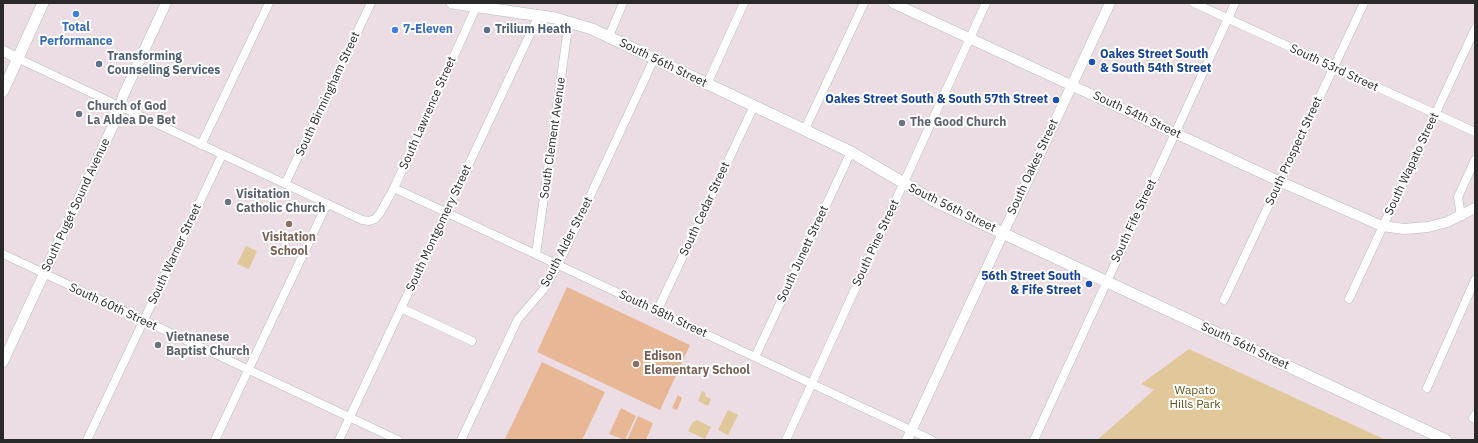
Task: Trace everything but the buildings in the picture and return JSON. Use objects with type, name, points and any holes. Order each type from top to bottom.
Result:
[{"type":"main road","points":[[3,91],[43,3]]},
{"type":"main road","name":"South 56th Street","points":[[452,3],[477,5],[570,21],[608,36],[707,84],[806,129],[851,152],[903,184],[936,202],[1446,440]]},
{"type":"street","name":"South Puget Sound Avenue","points":[[3,362],[166,3]]},
{"type":"street","points":[[202,145],[269,3]]},
{"type":"street","name":"South Birmingham Street","points":[[285,184],[371,3]]},
{"type":"street","points":[[608,36],[623,3]]},
{"type":"street","points":[[707,84],[744,3]]},
{"type":"street","points":[[806,129],[864,3]]},
{"type":"street","name":"South 54th Street","points":[[893,3],[1280,182],[1382,226],[1404,229],[1438,225],[1461,216],[1475,208]]},
{"type":"street","name":"South Pine Street","points":[[786,440],[986,3]]},
{"type":"street","name":"South Oakes Street","points":[[907,440],[1110,3]]},
{"type":"street","name":"South 53rd Street","points":[[1194,3],[1475,132]]},
{"type":"street","name":"South Fife Street","points":[[1034,440],[1235,3]]},
{"type":"street","name":"South Prospect Street","points":[[1224,300],[1364,3]]},
{"type":"street","name":"South Lawrence Street","points":[[327,204],[362,220],[373,220],[382,211],[394,188],[477,5]]},
{"type":"street","name":"South Montgomery Street","points":[[339,440],[539,16]]},
{"type":"street","name":"South Clement Avenue","points":[[536,254],[570,21]]},
{"type":"street","name":"South Wapato Street","points":[[1349,299],[1475,29]]},
{"type":"street","points":[[3,51],[327,204],[215,440]]},
{"type":"street","name":"South Alder Street","points":[[461,440],[518,319],[543,290],[558,265],[654,59]]},
{"type":"street","name":"South Cedar Street","points":[[657,311],[754,106]]},
{"type":"street","name":"South Junett Street","points":[[755,357],[851,152]]},
{"type":"street","name":"South Warner Street","points":[[87,440],[222,155]]},
{"type":"street","points":[[1461,216],[1458,197],[1475,160]]},
{"type":"street","name":"South 58th Street","points":[[394,188],[932,440]]},
{"type":"street","name":"South 60th Street","points":[[3,254],[398,440]]},
{"type":"street","points":[[1428,388],[1475,280]]},
{"type":"street","points":[[401,308],[472,341]]},
{"type":"green space","points":[[246,246],[257,251],[249,269],[237,264]]},
{"type":"green space","name":"Wapato Hills Park","points":[[1189,349],[1386,440],[1097,440],[1154,390],[1141,384]]},
{"type":"green space","points":[[702,391],[706,393],[705,396],[711,399],[708,406],[698,401]]},
{"type":"green space","points":[[728,410],[738,415],[728,435],[718,430]]},
{"type":"green space","points":[[697,420],[711,427],[705,439],[688,431],[693,422]]},
{"type":"shaded area","points":[[567,287],[690,345],[660,410],[537,352]]},
{"type":"shaded area","points":[[542,362],[605,392],[582,440],[505,439]]},
{"type":"shaded area","points":[[678,395],[682,398],[677,410],[672,408]]},
{"type":"shaded area","points":[[621,408],[636,416],[625,440],[609,434]]},
{"type":"shaded area","points":[[638,416],[653,423],[646,440],[627,440]]},
{"type":"place","name":"Total Performance","points":[[76,14]]},
{"type":"place","name":"7-Eleven","points":[[395,30]]},
{"type":"place","name":"Trilium Heath","points":[[487,30]]},
{"type":"place","name":"Oakes Street South & South 54th Street","points":[[1092,62]]},
{"type":"place","name":"Transforming Counseling Services","points":[[99,64]]},
{"type":"place","name":"Oakes Street South & South 57th Street","points":[[1056,100]]},
{"type":"place","name":"Church of God La Aldea De Bet","points":[[79,114]]},
{"type":"place","name":"The Good Church","points":[[902,123]]},
{"type":"place","name":"Visitation Catholic Church","points":[[228,202]]},
{"type":"place","name":"Visitation School","points":[[289,224]]},
{"type":"place","name":"56th Street South & Fife Street","points":[[1089,284]]},
{"type":"place","name":"Vietnanese Baptist Church","points":[[158,345]]},
{"type":"place","name":"Edison Elementary School","points":[[636,364]]}]
